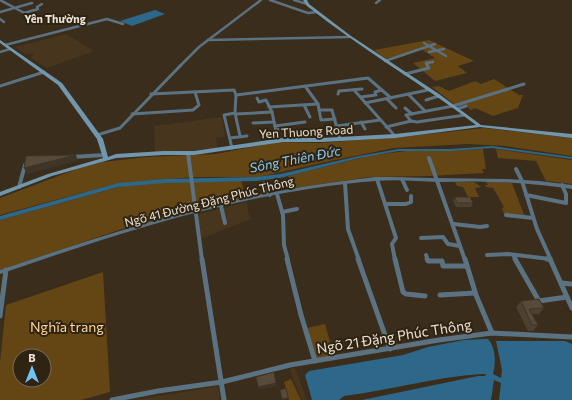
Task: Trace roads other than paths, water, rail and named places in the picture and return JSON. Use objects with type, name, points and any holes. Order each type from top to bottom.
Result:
[{"type":"main road","points":[[304,1],[349,37],[439,96],[480,126]]},
{"type":"main road","points":[[0,41],[60,84],[98,135],[105,157]]},
{"type":"main road","name":"Yen Thuong Road","points":[[0,194],[105,157],[163,153],[188,153],[278,141],[340,140],[395,136],[480,126],[572,136]]},
{"type":"street","points":[[0,0],[30,16]]},
{"type":"street","points":[[98,135],[120,128],[151,94],[198,47],[261,0]]},
{"type":"street","points":[[270,0],[308,13],[317,12]]},
{"type":"street","points":[[285,5],[294,0],[304,1]]},
{"type":"street","points":[[376,2],[380,0]]},
{"type":"street","points":[[290,6],[304,1]]},
{"type":"street","points":[[0,12],[32,3]]},
{"type":"street","points":[[24,13],[38,9],[37,7],[42,4]]},
{"type":"street","points":[[0,19],[4,22]]},
{"type":"street","points":[[6,45],[108,19],[123,24]]},
{"type":"street","points":[[207,40],[349,37]]},
{"type":"street","points":[[424,43],[446,56]]},
{"type":"street","points":[[385,61],[435,44]]},
{"type":"street","points":[[0,52],[10,49]]},
{"type":"street","points":[[429,52],[444,49]]},
{"type":"street","points":[[406,74],[429,68],[426,63],[433,62]]},
{"type":"street","points":[[0,86],[44,72]]},
{"type":"street","points":[[236,95],[368,78],[391,98]]},
{"type":"street","points":[[411,121],[406,116],[453,106],[524,84]]},
{"type":"street","points":[[305,86],[318,104],[321,120],[335,120]]},
{"type":"street","points":[[338,94],[339,91],[362,89]]},
{"type":"street","points":[[151,94],[234,90],[236,95],[235,114],[240,136]]},
{"type":"street","points":[[354,90],[395,136]]},
{"type":"street","points":[[361,97],[376,95],[375,92],[382,90]]},
{"type":"street","points":[[365,103],[428,90]]},
{"type":"street","points":[[132,114],[195,109],[199,105],[195,92]]},
{"type":"street","points":[[408,94],[425,111]]},
{"type":"street","points":[[426,100],[439,96]]},
{"type":"street","points":[[256,98],[260,102],[266,100],[272,112],[278,141]]},
{"type":"street","points":[[387,99],[396,108]]},
{"type":"street","points":[[269,107],[318,104]]},
{"type":"street","points":[[304,105],[310,117]]},
{"type":"street","points":[[457,109],[466,106]]},
{"type":"street","points":[[405,108],[412,114]]},
{"type":"street","points":[[319,110],[332,109],[340,140]]},
{"type":"street","points":[[232,148],[224,115],[272,112]]},
{"type":"street","points":[[386,127],[411,121],[417,122],[465,115]]},
{"type":"street","points":[[337,126],[380,120]]},
{"type":"street","points":[[253,123],[274,124],[305,122]]},
{"type":"street","points":[[361,122],[366,129]]},
{"type":"street","points":[[276,130],[290,128]]},
{"type":"street","points":[[230,138],[247,136]]},
{"type":"street","points":[[188,153],[195,212],[224,400]]},
{"type":"street","points":[[62,157],[105,157]]},
{"type":"street","points":[[429,158],[436,180],[454,224],[475,293],[492,333]]},
{"type":"street","points":[[19,187],[27,159]]},
{"type":"street","points":[[516,169],[522,181],[533,218],[572,308]]},
{"type":"street","points":[[377,179],[396,238],[392,244],[399,281],[404,292],[411,296],[425,296]]},
{"type":"street","name":"Ngõ 41 Đường Đặng Phúc Thông","points":[[0,272],[118,233],[195,212],[270,195],[345,183],[377,179],[522,181],[572,187]]},
{"type":"street","points":[[402,180],[407,190]]},
{"type":"street","points":[[264,183],[270,195]]},
{"type":"street","points":[[345,183],[348,228],[390,349]]},
{"type":"street","points":[[526,195],[566,203],[566,194],[562,186]]},
{"type":"street","points":[[277,194],[282,212],[284,245],[301,315],[315,361]]},
{"type":"street","points":[[385,204],[406,204],[411,202],[411,196]]},
{"type":"street","points":[[221,206],[225,223]]},
{"type":"street","points":[[282,212],[297,209]]},
{"type":"street","points":[[506,216],[533,218]]},
{"type":"street","points":[[454,224],[480,227],[488,226]]},
{"type":"street","points":[[421,238],[444,237],[448,244],[460,246]]},
{"type":"street","points":[[487,255],[550,259]]},
{"type":"street","points":[[426,256],[428,261],[442,261],[443,266],[466,266]]},
{"type":"street","points":[[514,256],[539,301],[567,297]]},
{"type":"street","points":[[0,316],[6,270]]},
{"type":"street","points":[[561,283],[572,284]]},
{"type":"street","points":[[440,295],[475,293]]},
{"type":"street","name":"Ngõ 21 Đặng Phúc Thông","points":[[112,400],[158,391],[222,382],[315,361],[492,333],[572,337]]},
{"type":"water","points":[[155,10],[165,14],[132,26],[120,21]]},
{"type":"water","points":[[488,339],[494,351],[495,365],[493,374],[501,378],[502,370],[496,341],[565,341],[572,344],[572,400],[499,400],[501,383],[494,380],[491,400],[362,400],[478,376],[485,376],[486,374],[482,374],[447,378],[344,396],[339,400],[312,400],[305,375],[309,371],[403,355],[428,347],[464,340]]},
{"type":"waterway","name":"Sông Thiên Đức","points":[[0,218],[118,185],[165,181],[256,179],[280,176],[359,157],[399,150],[451,150],[492,147],[572,158]]},
{"type":"district","name":"Yên Thường","points":[[55,18]]},
{"type":"park label","name":"Nghĩa trang","points":[[67,326]]}]
